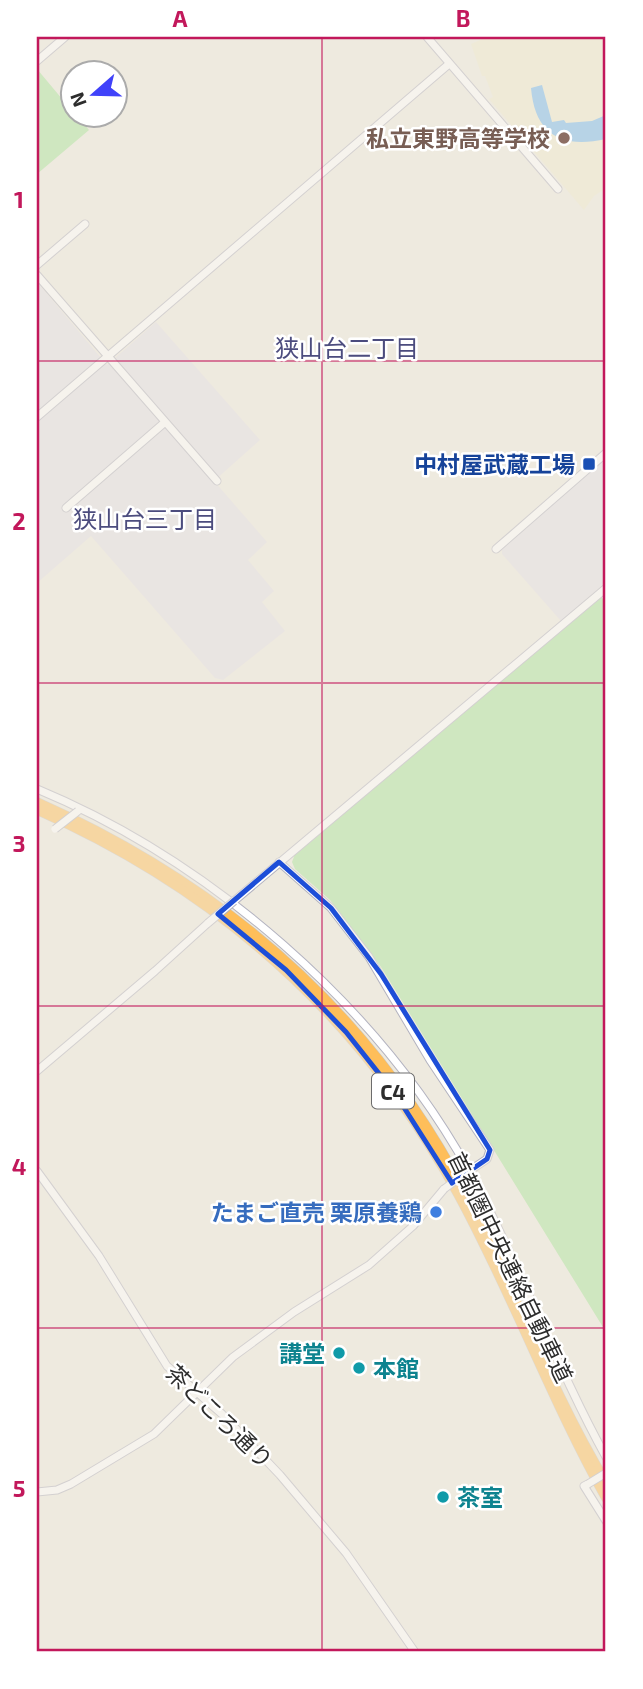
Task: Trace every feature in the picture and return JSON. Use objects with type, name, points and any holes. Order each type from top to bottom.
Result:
[{"type":"highway","name":"首都圏中央連絡自動車道","points":[[37,802],[123,843],[220,907],[266,943],[312,985],[368,1047],[419,1116],[455,1175],[577,1429],[606,1482]]},
{"type":"highway","name":"首都圏中央連絡自動車道","points":[[37,810],[82,830],[147,866],[200,900],[242,932],[307,990],[380,1074],[430,1145],[459,1196],[562,1415],[606,1498]]},
{"type":"street","points":[[37,61],[65,37]]},
{"type":"street","points":[[427,37],[558,189]]},
{"type":"street","points":[[37,417],[449,64]]},
{"type":"street","points":[[37,265],[85,224]]},
{"type":"street","points":[[37,275],[216,481]]},
{"type":"street","points":[[66,508],[164,423]]},
{"type":"street","points":[[496,549],[606,453]]},
{"type":"street","points":[[37,1072],[279,862],[605,589]]},
{"type":"street","points":[[37,789],[165,855],[203,881],[248,916],[310,971],[381,1042],[419,1094],[466,1173],[606,1457]]},
{"type":"street","points":[[55,830],[80,809]]},
{"type":"street","points":[[37,1492],[67,1486],[161,1429],[221,1367],[331,1288],[369,1265],[414,1226],[444,1189],[487,1159],[490,1150],[424,1050],[369,957],[331,908],[279,862]]},
{"type":"street","name":"茶どころ通り","points":[[37,1171],[99,1256],[157,1352],[179,1378],[250,1441],[313,1513],[367,1581],[415,1652]]},
{"type":"street","points":[[606,1473],[584,1486],[606,1521]]},
{"type":"highlighted area","points":[[279,862],[331,908],[381,974],[490,1150],[487,1159],[452,1183],[396,1095],[346,1032],[286,970],[218,914]]},
{"type":"shaded area","name":"私立東野高等学校","points":[[487,37],[606,37],[606,188],[594,196],[584,210],[489,99],[493,97],[485,76],[482,76],[471,44]]},
{"type":"shaded area","points":[[37,282],[107,365],[156,322],[260,440],[214,481],[267,542],[248,560],[274,591],[262,602],[285,631],[223,680],[215,678],[91,536],[37,583]]},
{"type":"shaded area","points":[[606,457],[606,582],[561,621],[502,554],[502,547]]},
{"type":"green space","points":[[37,69],[60,96],[60,130],[89,130],[37,174]]},
{"type":"green space","points":[[600,595],[606,603],[606,1332],[381,967],[330,900],[295,869],[292,862],[295,854]]},
{"type":"water","points":[[542,85],[552,122],[592,121],[606,115],[606,139],[576,142],[554,135],[538,117],[534,104],[531,88]]},
{"type":"place","name":"私立東野高等学校","points":[[564,138]]},
{"type":"place","name":"中村屋武蔵工場","points":[[589,464]]},
{"type":"place","name":"たまご直売 栗原養鶏","points":[[436,1212]]},
{"type":"place","name":"講堂","points":[[339,1353]]},
{"type":"place","name":"本館","points":[[359,1368]]},
{"type":"place","name":"茶室","points":[[443,1497]]},
{"type":"district","name":"狭山台二丁目","points":[[347,347]]},
{"type":"district","name":"狭山台三丁目","points":[[145,518]]}]
